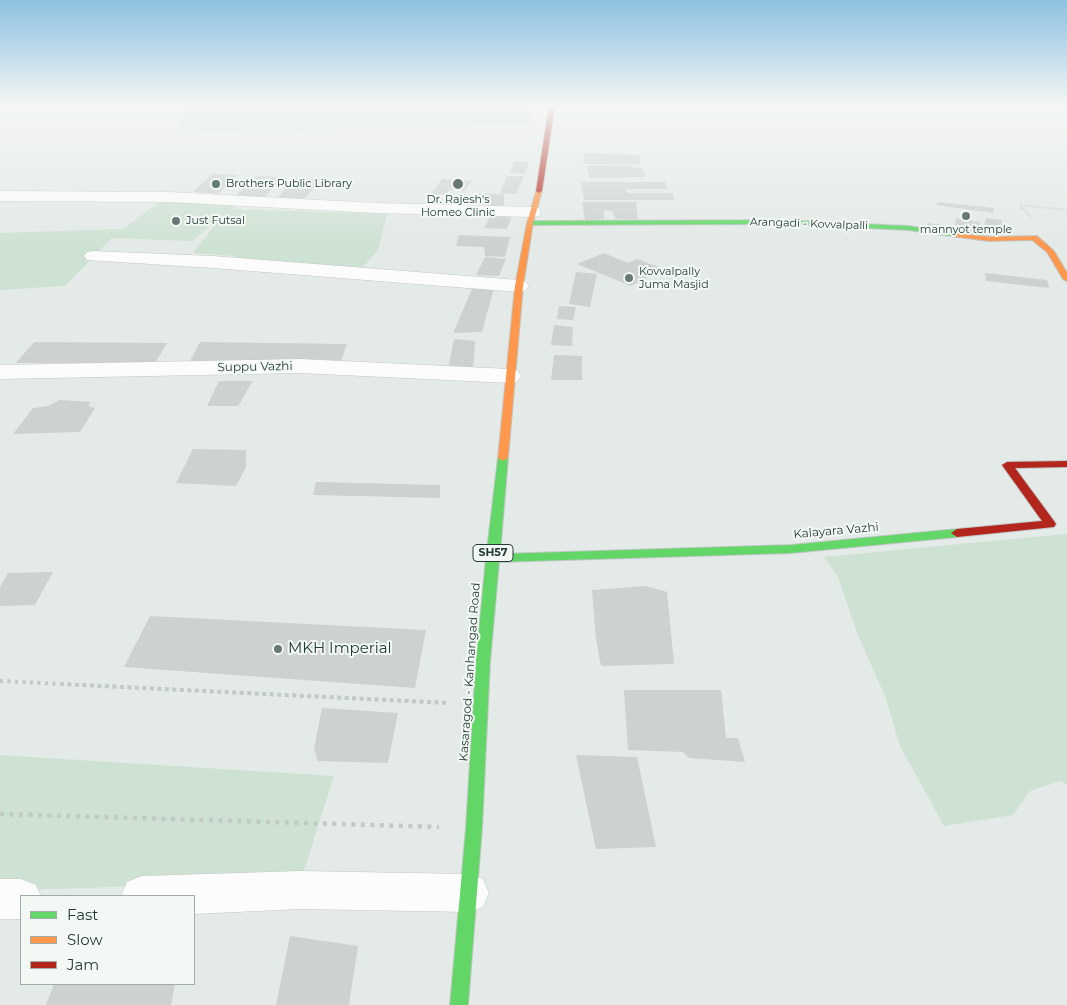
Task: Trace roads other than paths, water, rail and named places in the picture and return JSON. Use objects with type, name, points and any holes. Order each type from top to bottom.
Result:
[{"type":"main road","name":"Kasaragod - Kanhangad Road","points":[[459,1005],[474,828],[492,558],[519,286],[532,218],[542,180],[546,152]]},
{"type":"main road","name":"Arangadi - Kovvalpalli","points":[[532,218],[780,222],[908,228],[989,239],[1034,238],[1050,251],[1067,279]]},
{"type":"main road","name":"Kalayara Vazhi","points":[[492,558],[791,549],[1050,524],[1008,465],[1067,464]]},
{"type":"street","points":[[0,196],[168,196],[532,218]]},
{"type":"street","points":[[93,256],[213,262],[519,286]]},
{"type":"street","name":"Suppu Vazhi","points":[[0,372],[300,366],[510,376]]},
{"type":"street","points":[[168,895],[300,890],[468,893]]},
{"type":"street","points":[[0,899],[20,899]]},
{"type":"place","name":"Brothers Public Library","points":[[216,184]]},
{"type":"place","name":"Dr. Rajesh's Homeo Clinic","points":[[458,184]]},
{"type":"place","name":"mannyot temple","points":[[966,216]]},
{"type":"place","name":"Just Futsal","points":[[176,221]]},
{"type":"place","name":"Kovvalpally Juma Masjid","points":[[629,278]]},
{"type":"place","name":"MKH Imperial","points":[[278,649]]}]
